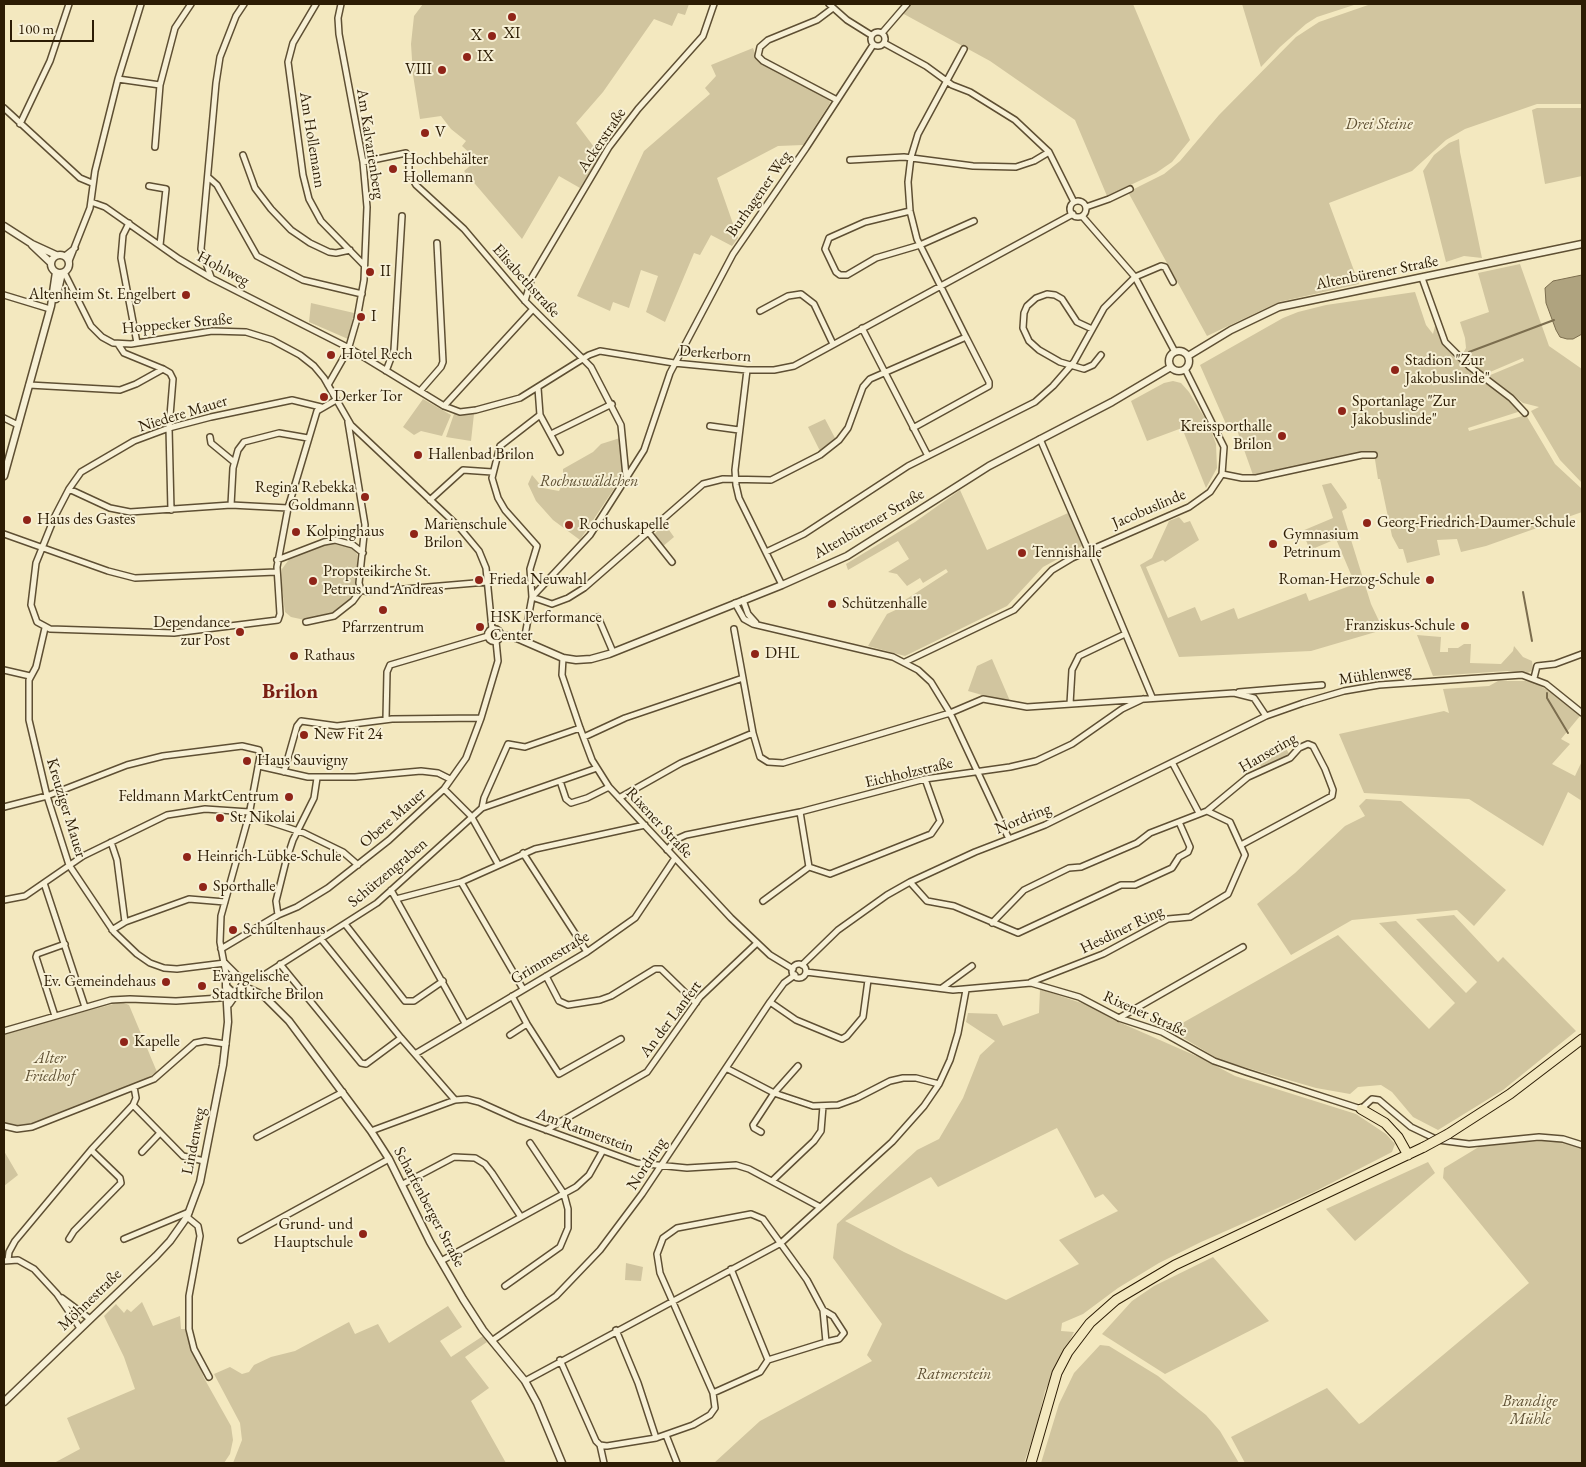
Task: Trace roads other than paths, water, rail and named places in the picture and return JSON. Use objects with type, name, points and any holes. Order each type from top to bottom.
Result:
[{"type":"main road","points":[[1031,1463],[1057,1373],[1080,1334],[1125,1293],[1158,1274],[1408,1155],[1448,1134],[1510,1094],[1582,1039]]},
{"type":"main road","points":[[1361,1109],[1389,1127],[1402,1142],[1408,1155]]},
{"type":"street","points":[[20,124],[50,61],[69,4]]},
{"type":"street","points":[[67,258],[75,248],[91,202],[92,183],[118,79],[141,4]]},
{"type":"street","points":[[155,147],[160,85],[175,28],[191,4]]},
{"type":"street","points":[[211,278],[200,249],[213,106],[220,57],[236,16],[244,4]]},
{"type":"street","name":"Am Hollemann","points":[[316,4],[293,43],[289,56],[288,73],[302,175],[314,211],[327,228],[365,265]]},
{"type":"street","name":"Am Kalvarienberg","points":[[328,385],[349,348],[362,294],[365,265],[367,202],[363,162],[340,46],[338,24],[341,4]]},
{"type":"street","name":"Ackerstraße","points":[[525,301],[532,277],[609,147],[638,110],[704,35],[714,4]]},
{"type":"street","points":[[882,33],[907,4]]},
{"type":"street","points":[[836,100],[763,61],[758,56],[760,47],[768,40],[817,20],[831,6],[871,35],[873,45],[879,46],[884,43]]},
{"type":"street","points":[[871,35],[876,32],[882,33]]},
{"type":"street","points":[[882,33],[885,37],[884,43]]},
{"type":"street","points":[[884,43],[926,66],[945,81],[968,91],[1008,114],[1049,152],[1074,202]]},
{"type":"street","name":"Burhagener Weg","points":[[532,597],[590,535],[644,450],[674,364],[733,254],[873,45]]},
{"type":"street","points":[[914,428],[989,386],[989,382],[920,245],[910,211],[908,182],[911,157],[918,134],[964,49]]},
{"type":"street","points":[[118,79],[160,85]]},
{"type":"street","points":[[4,108],[80,178],[92,183]]},
{"type":"street","points":[[850,160],[911,157],[973,166],[1016,167],[1034,161],[1049,152]]},
{"type":"street","name":"Elisabethstraße","points":[[363,162],[406,153],[409,158],[409,173],[416,185],[464,228],[532,309],[597,375],[621,425],[626,477]]},
{"type":"street","points":[[243,155],[255,188],[271,210],[291,230],[310,243],[329,252],[336,253],[350,250]]},
{"type":"street","points":[[208,177],[217,185],[258,256],[303,280],[362,294]]},
{"type":"street","points":[[149,186],[166,189],[160,245]]},
{"type":"street","points":[[1082,216],[1086,207],[1130,189]]},
{"type":"street","name":"Hohlweg","points":[[91,202],[105,207],[211,278],[349,348]]},
{"type":"street","points":[[1074,202],[1083,202],[1086,207]]},
{"type":"street","points":[[1074,202],[1070,209],[1073,214],[1082,216],[1135,277],[1175,352]]},
{"type":"street","points":[[910,211],[865,222],[827,239],[825,252],[836,272],[845,276],[886,253],[920,245],[974,221]]},
{"type":"street","name":"Derkerborn","points":[[349,348],[421,390],[444,406],[460,412],[476,410],[514,400],[538,388],[592,353],[604,351],[674,364],[747,370],[788,368],[1073,214]]},
{"type":"street","points":[[386,371],[394,353],[402,216]]},
{"type":"street","points":[[129,223],[123,236],[121,258],[138,343]]},
{"type":"street","points":[[4,226],[32,244],[67,258]]},
{"type":"street","points":[[421,390],[441,367],[443,362],[438,243]]},
{"type":"street","points":[[32,244],[61,272]]},
{"type":"street","name":"Altenbürener Straße","points":[[1188,356],[1231,330],[1274,309],[1314,299],[1582,244]]},
{"type":"street","points":[[51,263],[56,255]]},
{"type":"street","points":[[4,474],[61,272],[69,266],[67,258]]},
{"type":"street","points":[[766,552],[804,534],[928,456],[1031,404],[1053,386],[1071,367],[1104,308],[1135,277],[1161,266],[1165,267],[1173,282]]},
{"type":"street","points":[[51,308],[59,287],[61,272]]},
{"type":"street","name":"Hoppecker Straße","points":[[61,272],[72,288],[94,329],[106,340],[118,344],[138,343],[197,332],[246,332],[263,336],[307,360],[320,373],[348,421]]},
{"type":"street","points":[[1422,278],[1445,342],[1469,366],[1511,398],[1525,413]]},
{"type":"street","points":[[59,287],[65,284],[72,288]]},
{"type":"street","points":[[760,311],[788,296],[801,294],[814,304],[834,344]]},
{"type":"street","points":[[1092,329],[1077,322],[1062,299],[1055,294],[1044,294],[1036,298],[1025,310],[1023,328],[1029,341],[1038,350],[1071,367],[1081,369],[1090,367],[1101,355]]},
{"type":"street","points":[[4,295],[51,308]]},
{"type":"street","points":[[444,406],[532,309]]},
{"type":"street","points":[[862,328],[928,456]]},
{"type":"street","points":[[532,597],[552,604],[568,598],[584,588],[703,484],[736,478],[762,480],[780,477],[828,450],[848,428],[863,387],[870,379],[966,337]]},
{"type":"street","points":[[118,344],[128,355],[163,369],[171,375],[174,383],[169,428],[171,510]]},
{"type":"street","points":[[1175,352],[1184,352],[1188,356],[1189,364],[1185,369],[1179,371],[1171,367],[1170,358],[1175,352]]},
{"type":"street","name":"Altenbürener Straße","points":[[563,658],[584,660],[613,652],[782,585],[847,556],[981,471],[1112,402],[1171,367]]},
{"type":"street","points":[[29,385],[120,390],[136,384],[163,369]]},
{"type":"street","points":[[1185,369],[1222,441],[1224,457],[1222,474],[1242,478],[1256,478],[1362,455],[1374,456]]},
{"type":"street","points":[[747,370],[739,430],[736,478],[739,498],[782,585]]},
{"type":"street","points":[[538,388],[540,415],[560,452]]},
{"type":"street","name":"Niedere Mauer","points":[[45,628],[36,620],[31,605],[34,570],[42,546],[68,489],[81,472],[125,446],[169,428],[288,400],[307,402],[321,407]]},
{"type":"street","points":[[4,670],[30,676],[36,667],[45,628],[174,633],[279,618],[276,572],[288,508],[317,411],[336,400]]},
{"type":"street","points":[[551,434],[612,404]]},
{"type":"street","points":[[524,641],[532,597],[530,569],[537,546],[500,502],[494,486],[492,472],[500,446],[540,415]]},
{"type":"street","points":[[4,418],[18,426]]},
{"type":"street","points":[[348,421],[476,547],[484,561],[487,582],[492,629],[488,636],[396,662],[388,667],[386,719]]},
{"type":"street","points":[[348,421],[366,534],[359,583],[362,590]]},
{"type":"street","points":[[710,426],[739,430]]},
{"type":"street","points":[[232,505],[234,462],[241,445],[249,439],[282,433],[308,438]]},
{"type":"street","points":[[210,438],[211,443],[234,462]]},
{"type":"street","points":[[1040,439],[1125,634],[1149,697]]},
{"type":"street","points":[[430,500],[463,470],[492,472]]},
{"type":"street","name":"Jacobuslinde","points":[[905,662],[1014,610],[1052,570],[1089,549],[1197,503],[1210,492],[1222,474]]},
{"type":"street","points":[[68,489],[119,510],[171,510],[232,505],[288,508]]},
{"type":"street","points":[[649,533],[672,562]]},
{"type":"street","points":[[4,534],[121,575],[141,579],[276,572]]},
{"type":"street","points":[[277,560],[324,542],[335,540],[353,544],[363,553]]},
{"type":"street","points":[[362,590],[370,592],[487,582]]},
{"type":"street","points":[[306,622],[334,616],[353,601],[362,590]]},
{"type":"street","points":[[743,600],[748,614],[758,625]]},
{"type":"street","points":[[734,603],[744,619],[758,625],[905,662],[928,679],[950,713],[1010,839]]},
{"type":"street","points":[[598,617],[613,652]]},
{"type":"street","points":[[492,629],[498,630],[498,638]]},
{"type":"street","points":[[619,798],[681,763],[753,733],[734,629]]},
{"type":"street","points":[[1070,704],[1072,670],[1079,656],[1125,634]]},
{"type":"street","points":[[488,636],[491,640],[498,638],[524,641],[563,658]]},
{"type":"street","name":"Obere Mauer","points":[[221,949],[278,914],[297,907],[328,888],[416,817],[444,789],[466,758],[481,718],[498,658],[498,638]]},
{"type":"street","points":[[1534,678],[1536,666],[1555,664],[1582,654]]},
{"type":"street","name":"Rixener Straße","points":[[563,658],[562,675],[580,728],[597,768],[609,787],[757,943],[794,972]]},
{"type":"street","name":"Mühlenweg","points":[[1234,693],[1254,698],[1266,716],[1321,697],[1371,687],[1518,675],[1534,678],[1546,684],[1582,713]]},
{"type":"street","name":"Kreuziger Mauer","points":[[30,676],[29,720],[47,796],[69,865],[112,930],[137,954],[160,967],[185,969],[225,963]]},
{"type":"street","points":[[584,737],[625,718],[743,678]]},
{"type":"street","name":"Mühlenweg","points":[[753,733],[760,757],[768,762],[783,762],[950,713],[983,700],[1022,707],[1149,697],[1234,693],[1322,685]]},
{"type":"street","name":"Eichholzstraße","points":[[667,850],[677,839],[686,835],[800,812],[925,780],[1010,767],[1042,759],[1072,744],[1122,709],[1149,697]]},
{"type":"street","points":[[1115,700],[1122,704],[1122,709]]},
{"type":"street","name":"Nordring","points":[[802,965],[838,930],[887,895],[910,882],[975,852],[1045,824],[1173,764],[1266,716]]},
{"type":"street","points":[[284,772],[297,726],[299,722],[304,720],[340,726],[386,719],[481,718]]},
{"type":"street","points":[[482,808],[508,744],[525,748],[580,728]]},
{"type":"street","name":"Hansering","points":[[1207,811],[1248,778],[1290,758],[1299,748],[1308,744],[1314,746],[1325,769],[1332,790],[1332,796],[1241,845]]},
{"type":"street","points":[[4,807],[47,796],[127,765],[163,756],[242,746],[255,748],[260,752],[249,813],[220,924],[221,949],[225,963],[227,983],[231,991],[237,992]]},
{"type":"street","points":[[1173,764],[1199,814]]},
{"type":"street","points":[[258,766],[317,778],[370,776],[421,771],[438,773],[450,780]]},
{"type":"street","points":[[482,808],[597,768]]},
{"type":"street","points":[[278,914],[276,901],[283,872],[291,845],[316,795],[317,778]]},
{"type":"street","points":[[809,866],[830,874],[931,834],[940,821],[925,780]]},
{"type":"street","points":[[560,781],[566,800],[571,803],[587,798],[609,787]]},
{"type":"street","points":[[444,789],[471,816],[498,864]]},
{"type":"street","name":"Schützengraben","points":[[241,981],[256,979],[377,903],[482,808]]},
{"type":"street","points":[[4,900],[22,897],[44,884],[69,865],[111,842],[171,814],[206,809],[249,813],[299,830],[343,852],[358,865]]},
{"type":"street","points":[[992,923],[1024,890],[1066,869],[1080,867],[1137,844],[1147,834],[1207,811],[1228,821],[1241,845]]},
{"type":"street","points":[[800,812],[809,866]]},
{"type":"street","points":[[910,882],[927,901],[951,905],[1018,933],[1121,885],[1135,886],[1174,867],[1179,857],[1188,852],[1190,847],[1179,822]]},
{"type":"street","points":[[396,899],[461,882],[523,853],[645,825]]},
{"type":"street","points":[[111,842],[116,858],[125,922]]},
{"type":"street","name":"Hesdiner Ring","points":[[1030,983],[1103,954],[1168,919],[1190,916],[1228,894],[1245,857],[1241,845]]},
{"type":"street","points":[[523,853],[587,952]]},
{"type":"street","name":"Grimmestraße","points":[[415,1054],[587,952],[640,912],[675,858]]},
{"type":"street","points":[[763,901],[809,866]]},
{"type":"street","points":[[461,882],[523,989]]},
{"type":"street","points":[[44,884],[86,1007]]},
{"type":"street","points":[[391,890],[465,1023]]},
{"type":"street","points":[[112,930],[125,922],[192,898],[225,902]]},
{"type":"street","points":[[346,924],[406,1001],[414,1001],[443,981]]},
{"type":"street","points":[[321,939],[401,1038],[455,1100]]},
{"type":"street","name":"An der Lanfert","points":[[546,1130],[647,1072],[696,1003],[757,943]]},
{"type":"street","points":[[55,1016],[36,957],[39,953],[65,944]]},
{"type":"street","points":[[1119,1018],[1243,947]]},
{"type":"street","points":[[225,963],[241,981]]},
{"type":"street","points":[[280,964],[361,1063],[366,1064],[401,1038]]},
{"type":"street","points":[[797,965],[802,965],[806,972],[802,977],[794,972],[797,965]]},
{"type":"street","points":[[942,988],[972,966]]},
{"type":"street","points":[[546,976],[559,1001],[568,1005],[600,1000],[611,996],[655,969],[661,969],[696,1003]]},
{"type":"street","name":"Nordring","points":[[493,1340],[556,1296],[580,1272],[624,1221],[770,1002],[794,972]]},
{"type":"street","name":"Rixener Straße","points":[[806,972],[966,990],[1030,983],[1079,997],[1119,1018],[1162,1032],[1226,1065],[1361,1109]]},
{"type":"street","points":[[227,983],[233,975],[241,981]]},
{"type":"street","points":[[770,1002],[796,1020],[842,1039],[847,1036],[863,1017],[868,980]]},
{"type":"street","points":[[228,1005],[237,992],[241,981]]},
{"type":"street","name":"Scharfenberger Straße","points":[[241,981],[263,995],[306,1041],[371,1131],[389,1159],[441,1261],[472,1313],[525,1381],[548,1424],[562,1463]]},
{"type":"street","name":"Lindenweg","points":[[188,1214],[198,1191],[226,1044],[227,983]]},
{"type":"street","points":[[525,1381],[673,1299],[781,1243],[907,1126],[939,1084],[957,1039],[966,990]]},
{"type":"street","points":[[512,996],[527,1024],[559,1074],[621,1039]]},
{"type":"street","points":[[4,1031],[86,1007],[122,999],[176,1002],[220,998]]},
{"type":"street","points":[[510,1034],[527,1024]]},
{"type":"street","points":[[4,1126],[17,1129],[32,1126],[134,1087],[160,1075],[195,1043],[205,1041],[226,1044]]},
{"type":"street","points":[[761,1132],[754,1128],[753,1124],[774,1093],[798,1066]]},
{"type":"street","points":[[726,1068],[774,1093],[794,1101],[823,1106],[838,1105],[857,1098],[876,1087],[903,1078],[916,1078],[939,1084]]},
{"type":"street","points":[[90,1319],[57,1294],[28,1264],[6,1257],[15,1241],[91,1150],[133,1105],[136,1098],[134,1087]]},
{"type":"street","points":[[257,1137],[342,1092]]},
{"type":"street","name":"Am Ratmerstein","points":[[371,1131],[455,1100],[479,1102],[602,1152],[637,1163],[687,1168],[736,1165],[774,1180],[820,1207]]},
{"type":"street","points":[[1361,1109],[1370,1100],[1379,1100],[1411,1128],[1447,1143],[1469,1144],[1539,1137],[1563,1139],[1582,1145]]},
{"type":"street","points":[[133,1105],[185,1157],[204,1161]]},
{"type":"street","points":[[774,1180],[814,1141],[821,1131],[823,1106]]},
{"type":"street","points":[[142,1152],[160,1133]]},
{"type":"street","points":[[504,1286],[560,1247],[565,1239],[569,1221],[564,1194],[530,1144]]},
{"type":"street","points":[[69,1239],[74,1231],[121,1183],[120,1178],[91,1150]]},
{"type":"street","points":[[441,1261],[564,1194],[589,1175],[602,1152]]},
{"type":"street","points":[[402,1184],[454,1157],[475,1158],[492,1173],[521,1217]]},
{"type":"street","points":[[241,1240],[389,1159]]},
{"type":"street","points":[[124,1239],[188,1214],[198,1226],[200,1236],[190,1291],[189,1329],[194,1348],[208,1378]]},
{"type":"street","name":"Möhnestraße","points":[[4,1402],[170,1241],[188,1214]]},
{"type":"street","points":[[600,1445],[607,1446],[666,1435],[693,1425],[710,1415],[715,1408],[713,1393],[660,1273],[657,1254],[663,1238],[677,1228],[751,1214],[763,1219],[807,1280],[823,1310],[826,1342]]},
{"type":"street","points":[[731,1269],[768,1360]]},
{"type":"street","points":[[57,1294],[80,1328]]},
{"type":"street","points":[[713,1393],[760,1372],[768,1360],[839,1338],[844,1332],[833,1316],[823,1310]]},
{"type":"street","points":[[616,1330],[638,1383],[656,1438]]},
{"type":"street","points":[[560,1360],[596,1441],[600,1445],[604,1463]]},
{"type":"street","points":[[666,1435],[677,1463]]},
{"type":"waterway","points":[[1464,360],[1469,352],[1554,320]]},
{"type":"waterway","points":[[1523,592],[1532,641]]},
{"type":"waterway","points":[[1547,693],[1547,698],[1568,733]]},
{"type":"place","name":"XI","points":[[512,17]]},
{"type":"place","name":"X","points":[[492,36]]},
{"type":"place","name":"IX","points":[[467,57]]},
{"type":"place","name":"VIII","points":[[442,70]]},
{"type":"place","name":"V","points":[[425,133]]},
{"type":"place","name":"Hochbehälter Hollemann","points":[[393,169]]},
{"type":"place","name":"II","points":[[370,272]]},
{"type":"place","name":"Altenheim St. Engelbert","points":[[186,295]]},
{"type":"place","name":"I","points":[[361,317]]},
{"type":"place","name":"Hotel Rech","points":[[331,355]]},
{"type":"place","name":"Stadion \"Zur Jakobuslinde\"","points":[[1395,370]]},
{"type":"place","name":"Derker Tor","points":[[324,397]]},
{"type":"place","name":"Sportanlage \"Zur Jakobuslinde\"","points":[[1342,411]]},
{"type":"place","name":"Kreissporthalle Brilon","points":[[1282,436]]},
{"type":"place","name":"Hallenbad Brilon","points":[[418,455]]},
{"type":"place","name":"Regina Rebekka Goldmann","points":[[365,497]]},
{"type":"place","name":"Haus des Gastes","points":[[27,520]]},
{"type":"place","name":"Georg-Friedrich-Daumer-Schule","points":[[1367,523]]},
{"type":"place","name":"Rochuskapelle","points":[[569,525]]},
{"type":"place","name":"Kolpinghaus","points":[[296,532]]},
{"type":"place","name":"Marienschule Brilon","points":[[414,534]]},
{"type":"place","name":"Gymnasium Petrinum","points":[[1273,544]]},
{"type":"place","name":"Tennishalle","points":[[1022,553]]},
{"type":"place","name":"Frieda Neuwahl","points":[[479,580]]},
{"type":"place","name":"Roman-Herzog-Schule","points":[[1430,580]]},
{"type":"place","name":"Propsteikirche St. Petrus und Andreas","points":[[313,581]]},
{"type":"place","name":"Schützenhalle","points":[[832,604]]},
{"type":"place","name":"Pfarrzentrum","points":[[383,610]]},
{"type":"place","name":"Franziskus-Schule","points":[[1465,626]]},
{"type":"place","name":"HSK Performance Center","points":[[480,627]]},
{"type":"place","name":"Dependance zur Post","points":[[240,632]]},
{"type":"place","name":"DHL","points":[[755,654]]},
{"type":"place","name":"Rathaus","points":[[294,656]]},
{"type":"place","name":"New Fit 24","points":[[304,735]]},
{"type":"place","name":"Haus Sauvigny","points":[[247,761]]},
{"type":"place","name":"Feldmann MarktCentrum","points":[[289,797]]},
{"type":"place","name":"St. Nikolai","points":[[220,818]]},
{"type":"place","name":"Heinrich-Lübke-Schule","points":[[187,857]]},
{"type":"place","name":"Sporthalle","points":[[203,887]]},
{"type":"place","name":"Schultenhaus","points":[[233,930]]},
{"type":"place","name":"Ev. Gemeindehaus","points":[[166,982]]},
{"type":"place","name":"Evangelische Stadtkirche Brilon","points":[[202,986]]},
{"type":"place","name":"Kapelle","points":[[124,1042]]},
{"type":"place","name":"Grund- und Hauptschule","points":[[363,1234]]},
{"type":"district","name":"Brilon","points":[[290,692]]},
{"type":"park label","name":"Drei Steine","points":[[1379,125]]},
{"type":"park label","name":"Rochuswäldchen","points":[[589,482]]},
{"type":"park label","name":"Alter Friedhof","points":[[50,1068]]},
{"type":"park label","name":"Ratmerstein","points":[[954,1375]]},
{"type":"park label","name":"Brandige Mühle","points":[[1530,1411]]}]
